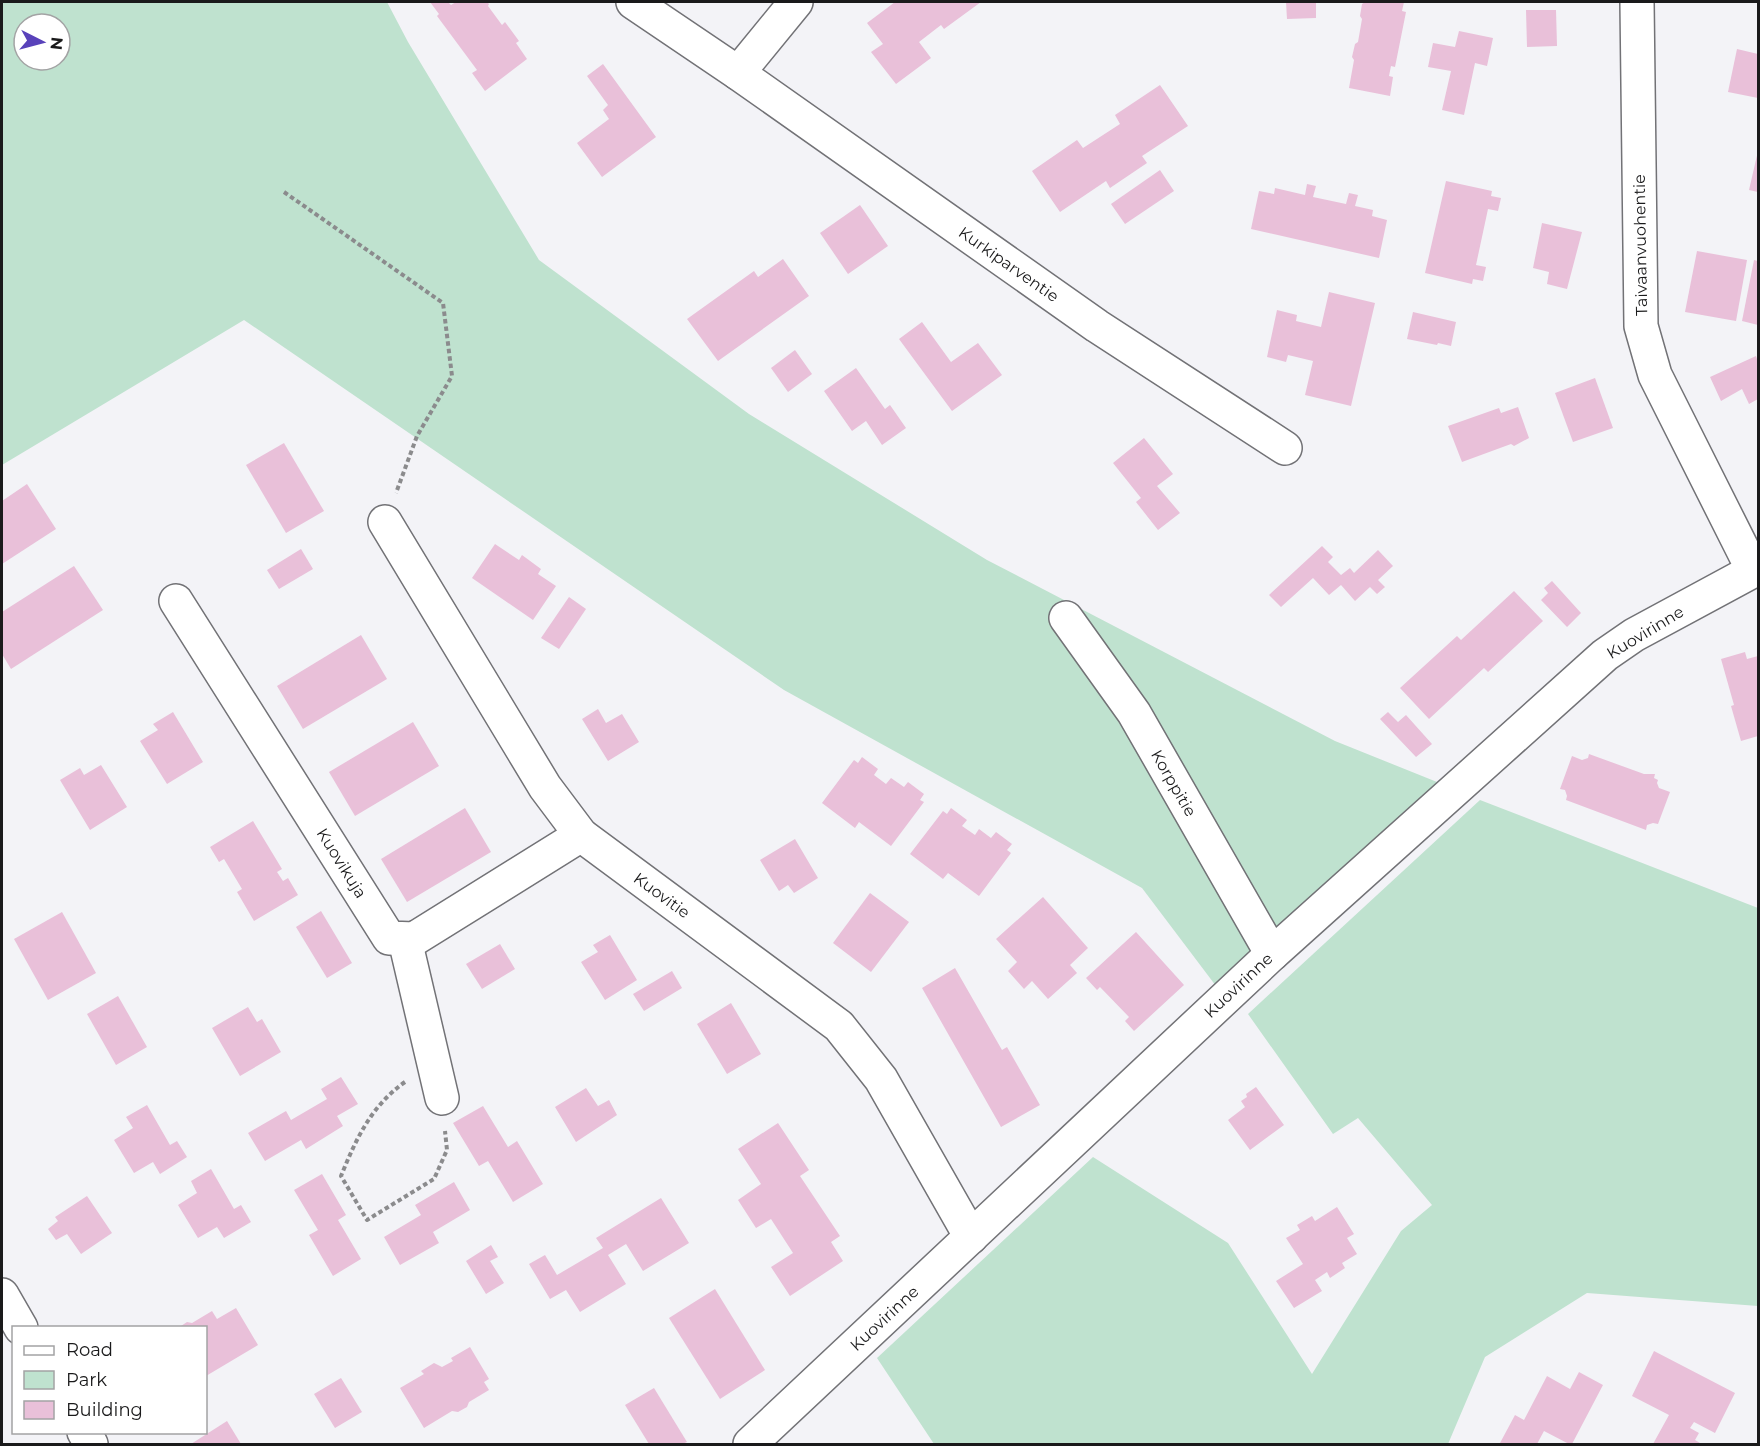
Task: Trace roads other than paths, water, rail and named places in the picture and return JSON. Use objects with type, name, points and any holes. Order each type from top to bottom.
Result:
[{"type":"street","name":"Kurkiparventie","points":[[633,2],[738,73],[1097,326],[1284,448]]},
{"type":"street","points":[[738,73],[796,2]]},
{"type":"street","name":"Taivaanvuohentie","points":[[1637,2],[1641,326],[1654,375],[1756,569]]},
{"type":"street","name":"Kuovitie","points":[[385,522],[545,787],[580,835],[839,1026],[881,1079],[970,1237]]},
{"type":"street","name":"Kuovirinne","points":[[750,1444],[1272,954],[1605,655],[1634,634],[1756,569]]},
{"type":"street","name":"Kuovikuja","points":[[176,601],[389,938],[405,940]]},
{"type":"street","name":"Korppitie","points":[[1066,618],[1134,713],[1272,954]]},
{"type":"street","points":[[442,1098],[405,940],[414,939],[580,835]]},
{"type":"street","points":[[2,1295],[20,1326]]}]
